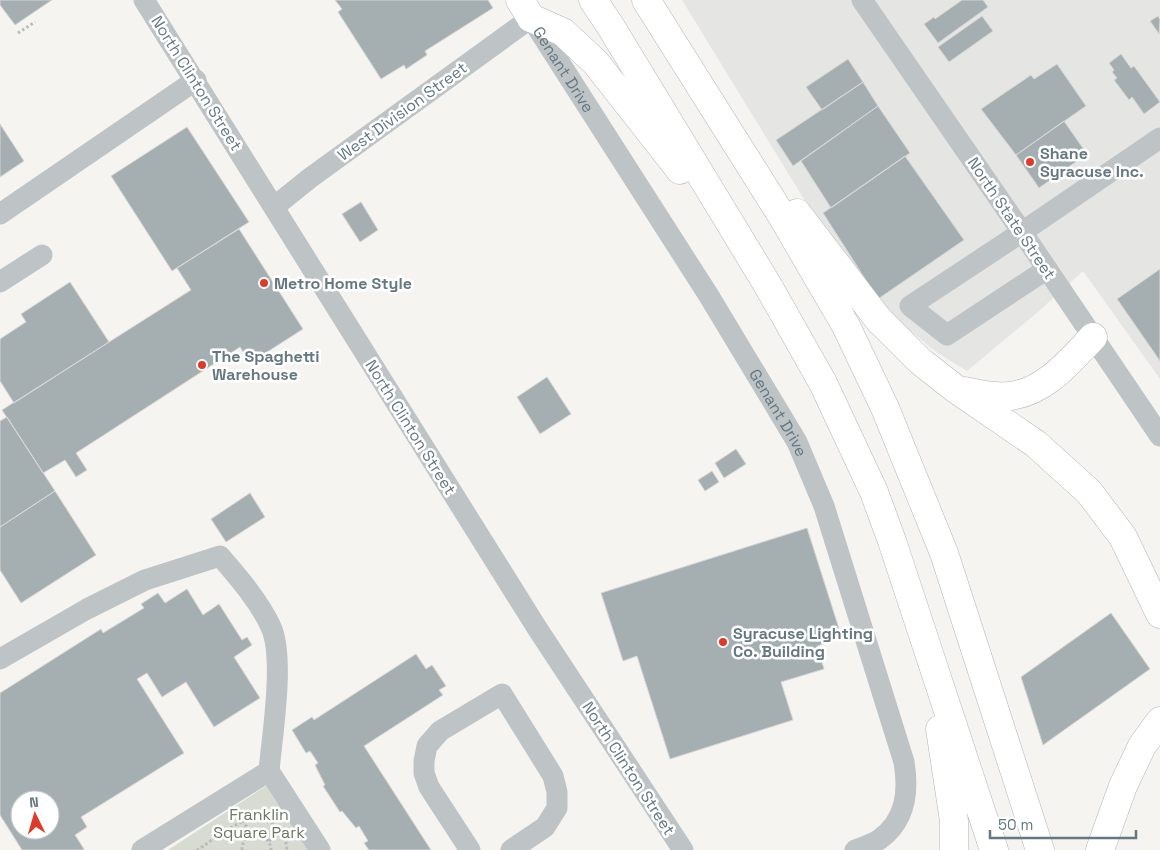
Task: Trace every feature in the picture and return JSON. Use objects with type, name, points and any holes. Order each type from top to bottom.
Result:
[{"type":"main road","points":[[593,0],[767,284],[823,383],[874,492],[892,540],[994,850]]},
{"type":"main road","points":[[646,0],[782,216],[846,326],[885,408],[944,553],[1040,850]]},
{"type":"main road","points":[[526,9],[563,32],[596,63],[767,284]]},
{"type":"main road","points":[[704,91],[878,318],[920,361],[957,390],[1036,444],[1089,492],[1123,537],[1160,614]]},
{"type":"main road","points":[[957,390],[990,396],[1022,394],[1056,375],[1093,337]]},
{"type":"main road","points":[[924,639],[954,821],[954,850]]},
{"type":"main road","points":[[1100,850],[1123,786],[1142,746],[1160,721]]},
{"type":"street","name":"North Clinton Street","points":[[144,0],[196,80],[537,628],[683,850]]},
{"type":"street","name":"North State Street","points":[[862,0],[1160,436]]},
{"type":"street","name":"West Division Street","points":[[274,207],[526,9]]},
{"type":"street","name":"Genant Drive","points":[[526,9],[709,296],[797,442],[824,506],[904,762],[908,781],[903,812],[892,828],[879,840],[855,850]]},
{"type":"street","points":[[0,214],[196,80]]},
{"type":"street","points":[[1047,269],[947,335],[910,306],[1160,138]]},
{"type":"street","points":[[0,282],[42,255]]},
{"type":"street","points":[[0,659],[87,609],[145,580],[220,556],[254,597],[272,628],[278,649],[269,771],[320,850]]},
{"type":"street","points":[[470,850],[429,787],[424,773],[424,760],[427,746],[440,731],[502,694],[553,776],[557,792],[557,808],[545,827],[511,850]]},
{"type":"street","points":[[142,850],[269,771]]},
{"type":"path","points":[[18,33],[35,22]]},
{"type":"path","points":[[227,797],[252,835]]},
{"type":"path","points":[[197,850],[253,818],[263,818],[276,824],[284,836],[287,850]]},
{"type":"path","points":[[242,850],[244,841],[257,834],[266,837],[271,850]]},
{"type":"shaded area","points":[[682,0],[1160,0],[1160,379],[1083,271],[1039,311],[967,371],[936,352],[866,294],[810,209]]},
{"type":"green space","name":"Franklin Square Park","points":[[266,786],[308,850],[168,850]]},
{"type":"building","points":[[0,0],[52,0],[15,25],[0,5]]},
{"type":"building","points":[[335,0],[488,0],[493,8],[425,51],[427,55],[406,69],[404,65],[381,79],[338,12],[342,9]]},
{"type":"building","points":[[962,0],[983,0],[988,7],[938,43],[924,24],[934,17],[935,19]]},
{"type":"building","points":[[982,16],[993,31],[949,62],[938,47]]},
{"type":"building","points":[[1158,16],[1160,20],[1159,34],[1150,21]]},
{"type":"building","points":[[1121,54],[1131,68],[1134,66],[1160,102],[1144,114],[1132,97],[1129,100],[1114,80],[1117,78],[1112,72],[1114,70],[1109,63]]},
{"type":"building","points":[[848,59],[863,82],[822,110],[806,87]]},
{"type":"building","points":[[1057,64],[1086,106],[1016,155],[981,109],[1031,75],[1034,79]]},
{"type":"building","points":[[863,82],[878,106],[793,166],[776,140]]},
{"type":"building","points":[[878,106],[910,153],[831,208],[801,161]]},
{"type":"building","points":[[1064,121],[1087,154],[1039,188],[1016,155]]},
{"type":"building","points":[[0,124],[24,161],[0,177]]},
{"type":"building","points":[[187,127],[249,222],[172,271],[111,176]]},
{"type":"building","points":[[905,156],[964,240],[878,299],[823,213]]},
{"type":"building","points":[[361,202],[378,230],[360,242],[342,214]]},
{"type":"building","points":[[239,229],[303,329],[250,363],[240,347],[76,453],[87,470],[76,477],[65,460],[43,473],[2,410],[191,290],[177,268]]},
{"type":"building","points":[[1160,269],[1160,361],[1117,299]]},
{"type":"building","points":[[70,282],[109,342],[14,403],[0,381],[0,339],[26,322],[21,314]]},
{"type":"building","points":[[547,377],[571,414],[540,434],[517,397]]},
{"type":"building","points":[[7,417],[55,491],[0,527],[0,421]]},
{"type":"building","points":[[736,449],[746,464],[724,478],[715,463]]},
{"type":"building","points":[[712,471],[719,482],[705,491],[698,480]]},
{"type":"building","points":[[55,491],[96,555],[21,603],[0,570],[0,527]]},
{"type":"building","points":[[250,493],[265,517],[226,542],[211,519]]},
{"type":"building","name":"Syracuse Lighting Co. Building","points":[[807,528],[842,638],[817,646],[824,669],[781,682],[793,720],[670,759],[637,656],[623,661],[601,593]]},
{"type":"building","points":[[187,589],[203,615],[219,604],[242,640],[247,637],[252,645],[234,657],[260,698],[214,727],[186,682],[162,697],[147,673],[137,679],[184,753],[81,817],[87,827],[75,835],[83,850],[22,850],[16,840],[60,840],[60,790],[10,790],[10,831],[0,815],[0,693],[101,629],[103,633],[144,608],[141,604],[158,593],[165,603]]},
{"type":"building","points":[[1111,613],[1150,669],[1043,745],[1021,677]]},
{"type":"building","points":[[416,654],[426,669],[432,665],[446,686],[439,690],[443,695],[364,746],[431,850],[369,850],[364,843],[368,841],[359,826],[356,828],[342,811],[340,812],[323,786],[325,785],[315,765],[318,763],[310,751],[306,753],[292,730],[312,717],[314,720]]},
{"type":"place","name":"Shane Syracuse Inc.","points":[[1030,162]]},
{"type":"place","name":"Metro Home Style","points":[[264,283]]},
{"type":"place","name":"The Spaghetti Warehouse","points":[[202,365]]},
{"type":"place","name":"Syracuse Lighting Co. Building","points":[[723,642]]}]
